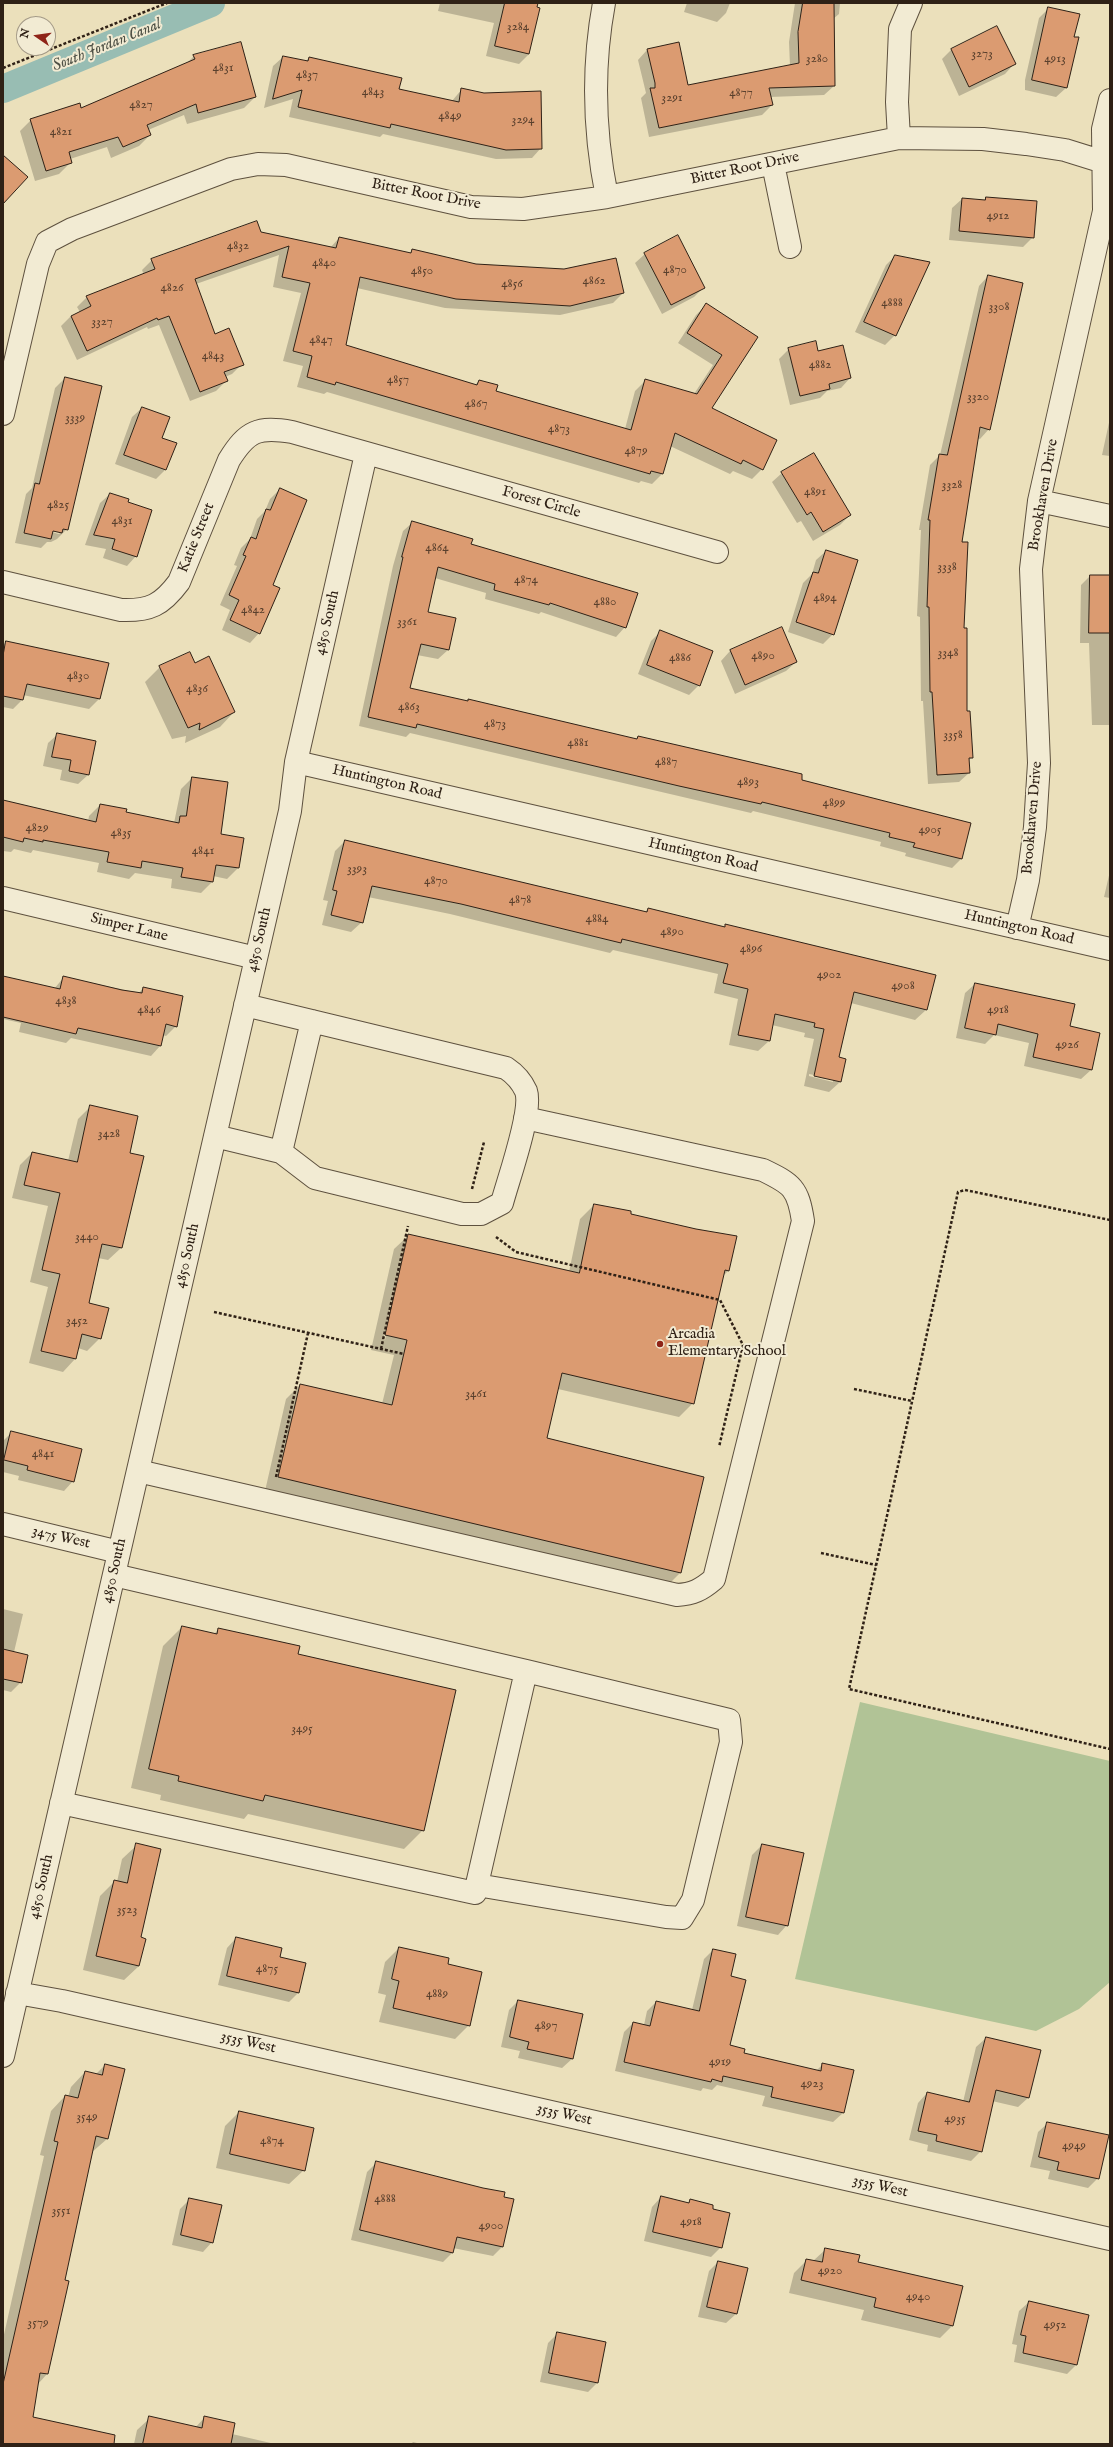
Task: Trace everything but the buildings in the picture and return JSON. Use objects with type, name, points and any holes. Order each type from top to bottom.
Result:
[{"type":"street","points":[[604,3],[595,96],[598,153],[607,197]]},
{"type":"street","points":[[899,138],[897,102],[900,29],[911,3]]},
{"type":"street","name":"Brookhaven Drive","points":[[1017,928],[1032,850],[1040,763],[1031,569],[1039,501],[1104,211],[1107,163],[1103,129],[1110,100]]},
{"type":"street","name":"Bitter Root Drive","points":[[3,414],[38,264],[47,242],[72,229],[231,169],[258,164],[286,165],[471,207],[523,208],[607,197],[899,138],[983,139],[1026,144],[1065,150],[1107,163]]},
{"type":"street","points":[[773,164],[790,247]]},
{"type":"street","name":"Katie Street","points":[[3,582],[121,610],[138,611],[154,607],[168,597],[179,582],[229,460],[240,442],[254,432],[272,428],[292,432],[366,454]]},
{"type":"street","name":"Forest Circle","points":[[366,454],[716,552]]},
{"type":"street","name":"4850 South","points":[[3,2056],[290,811],[296,762],[366,454]]},
{"type":"street","points":[[1039,501],[1110,516]]},
{"type":"street","name":"Huntington Road","points":[[296,762],[1110,949]]},
{"type":"street","name":"Simper Lane","points":[[3,898],[256,958]]},
{"type":"street","points":[[215,1136],[281,1152],[315,1178],[462,1214],[481,1214],[502,1203],[526,1118],[526,1092],[519,1077],[506,1068],[245,1005]]},
{"type":"street","points":[[281,1152],[312,1021]]},
{"type":"street","points":[[138,1471],[677,1594],[691,1594],[703,1588],[714,1579],[804,1221],[800,1200],[788,1182],[763,1170],[526,1118]]},
{"type":"street","name":"3475 West","points":[[3,1524],[119,1552]]},
{"type":"street","points":[[114,1574],[729,1720],[730,1742],[693,1900],[682,1918],[666,1917],[477,1885]]},
{"type":"street","points":[[61,1803],[475,1893],[526,1671]]},
{"type":"street","name":"3535 West","points":[[17,1993],[62,2001],[1110,2239]]},
{"type":"path","points":[[3,68],[167,3]]},
{"type":"path","points":[[470,1195],[484,1142]]},
{"type":"path","points":[[1110,1220],[965,1190],[958,1192],[849,1689],[1110,1749]]},
{"type":"path","points":[[381,1349],[409,1223]]},
{"type":"path","points":[[496,1237],[516,1252],[720,1300],[743,1345],[718,1453]]},
{"type":"path","points":[[214,1312],[404,1354]]},
{"type":"path","points":[[275,1478],[308,1333]]},
{"type":"path","points":[[854,1389],[912,1401]]},
{"type":"path","points":[[821,1553],[876,1565]]},
{"type":"green space","points":[[860,1702],[1110,1761],[1110,1982],[1079,2009],[1036,2031],[795,1979]]},
{"type":"waterway","name":"South Jordan Canal","points":[[3,89],[211,3]]},
{"type":"place","name":"Arcadia Elementary School","points":[[660,1344]]}]
